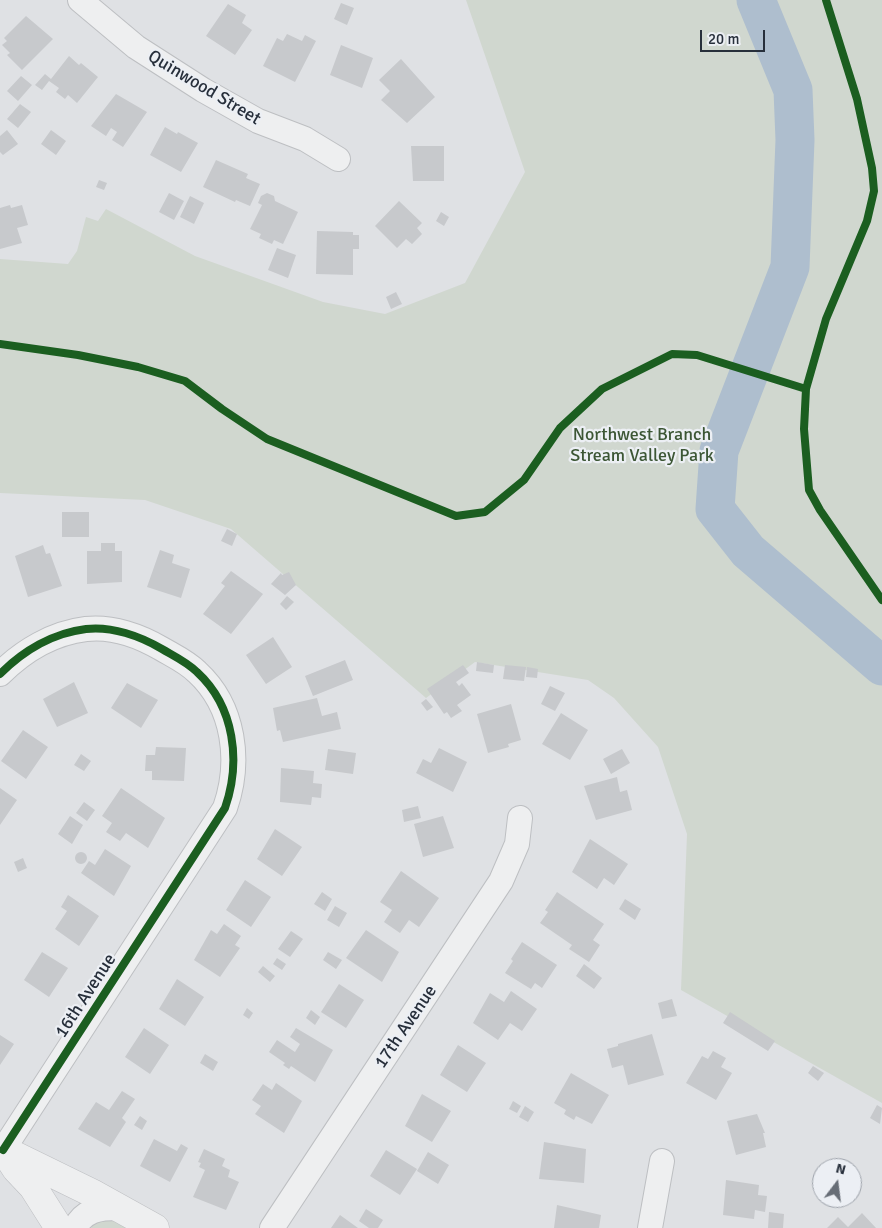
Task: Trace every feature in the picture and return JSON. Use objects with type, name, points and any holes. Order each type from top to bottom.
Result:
[{"type":"street","name":"Quinwood Street","points":[[80,0],[136,47],[203,90],[258,121],[305,139],[338,159]]},
{"type":"street","name":"16th Avenue","points":[[0,674],[26,652],[62,634],[88,629],[115,631],[134,635],[155,645],[197,671],[212,688],[223,708],[233,738],[235,758],[232,788],[225,808],[2,1149]]},
{"type":"street","name":"17th Avenue","points":[[272,1228],[501,881],[517,844],[520,818]]},
{"type":"street","points":[[2,1149],[154,1228]]},
{"type":"street","points":[[2,1149],[16,1170],[33,1187],[59,1228]]},
{"type":"street","points":[[650,1228],[662,1161]]},
{"type":"street","points":[[75,1228],[88,1212],[100,1208],[118,1208]]},
{"type":"green space","name":"Northwest Branch Stream Valley Park","points":[[466,0],[882,0],[882,1103],[681,990],[687,834],[658,747],[614,698],[588,680],[475,662],[426,698],[231,529],[145,500],[0,493],[0,259],[68,264],[77,251],[86,217],[98,221],[106,209],[195,256],[323,302],[385,314],[465,283],[525,172]]},
{"type":"green space","points":[[112,1219],[132,1228],[91,1228],[97,1220]]},
{"type":"building","points":[[341,3],[354,8],[347,25],[334,19]]},
{"type":"building","points":[[228,4],[246,15],[242,23],[252,30],[235,55],[206,36]]},
{"type":"building","points":[[26,16],[53,39],[22,70],[7,55],[10,53],[2,45],[7,41],[4,38]]},
{"type":"building","points":[[287,34],[302,41],[305,35],[316,41],[295,82],[263,66],[277,38],[283,41]]},
{"type":"building","points":[[341,45],[373,58],[362,88],[330,75]]},
{"type":"building","points":[[69,56],[98,77],[77,103],[68,95],[65,99],[56,92],[59,88],[49,81],[42,90],[35,85],[45,74],[51,79]]},
{"type":"building","points":[[401,59],[435,97],[407,123],[381,100],[390,91],[379,80]]},
{"type":"building","points":[[21,76],[32,85],[18,101],[7,91]]},
{"type":"building","points":[[116,94],[147,112],[123,147],[112,140],[117,132],[111,128],[106,136],[91,126]]},
{"type":"building","points":[[20,104],[31,112],[18,128],[7,119]]},
{"type":"building","points":[[165,127],[198,143],[181,172],[150,155]]},
{"type":"building","points":[[7,130],[18,144],[3,155],[0,152],[0,136]]},
{"type":"building","points":[[51,130],[66,141],[56,155],[41,144]]},
{"type":"building","points":[[411,146],[444,146],[444,181],[413,181]]},
{"type":"building","points":[[216,160],[248,174],[246,178],[260,184],[250,206],[236,200],[235,202],[203,187]]},
{"type":"building","points":[[99,180],[107,183],[104,190],[96,187]]},
{"type":"building","points":[[169,193],[184,201],[174,220],[159,212]]},
{"type":"building","points":[[267,193],[274,196],[275,201],[298,212],[283,244],[274,240],[272,244],[259,238],[261,234],[250,229],[262,205],[258,203],[261,196]]},
{"type":"building","points":[[190,196],[204,203],[194,224],[180,217]]},
{"type":"building","points":[[399,201],[422,223],[417,228],[422,234],[412,244],[406,239],[397,248],[375,226]]},
{"type":"building","points":[[10,205],[11,208],[22,205],[28,225],[17,228],[22,243],[0,249],[0,208]]},
{"type":"building","points":[[441,212],[449,217],[444,226],[436,221]]},
{"type":"building","points":[[317,231],[353,232],[353,235],[359,235],[359,249],[353,249],[353,275],[316,274]]},
{"type":"building","points":[[277,248],[296,255],[288,278],[268,270]]},
{"type":"building","points":[[396,292],[402,304],[391,309],[386,297]]},
{"type":"building","points":[[62,512],[89,512],[89,537],[62,537]]},
{"type":"building","points":[[227,529],[237,534],[232,546],[221,541]]},
{"type":"building","points":[[101,543],[115,543],[115,551],[122,551],[122,582],[87,584],[87,551],[101,551]]},
{"type":"building","points":[[43,545],[46,554],[50,553],[62,586],[28,597],[15,556]]},
{"type":"building","points":[[160,550],[174,555],[172,563],[190,569],[181,598],[147,587]]},
{"type":"building","points":[[231,571],[263,594],[231,634],[203,614],[225,586],[221,583]]},
{"type":"building","points":[[289,572],[296,585],[285,595],[271,584],[281,573],[282,575]]},
{"type":"building","points":[[287,596],[294,602],[286,610],[280,604]]},
{"type":"building","points":[[273,637],[292,667],[266,684],[246,655]]},
{"type":"building","points":[[345,660],[353,680],[313,696],[305,676]]},
{"type":"building","points":[[477,662],[494,665],[493,673],[476,671]]},
{"type":"building","points":[[463,665],[469,673],[456,682],[459,686],[462,683],[471,695],[457,705],[462,711],[451,718],[447,712],[444,714],[427,689]]},
{"type":"building","points":[[505,665],[526,667],[524,681],[503,679]]},
{"type":"building","points":[[527,667],[538,669],[537,678],[526,677]]},
{"type":"building","points":[[74,682],[88,713],[57,727],[43,699]]},
{"type":"building","points":[[127,683],[158,700],[141,728],[111,708]]},
{"type":"building","points":[[550,686],[565,693],[555,711],[541,704]]},
{"type":"building","points":[[317,698],[322,716],[337,712],[341,729],[283,742],[280,730],[277,731],[273,708]]},
{"type":"building","points":[[426,699],[433,707],[427,711],[421,703]]},
{"type":"building","points":[[511,704],[521,740],[508,744],[509,747],[488,753],[477,714]]},
{"type":"building","points":[[561,713],[588,730],[570,760],[542,744]]},
{"type":"building","points":[[23,730],[48,747],[26,779],[1,761]]},
{"type":"building","points":[[156,747],[186,748],[184,781],[152,780],[152,771],[145,771],[146,755],[155,755]]},
{"type":"building","points":[[439,748],[467,762],[453,792],[416,773],[423,759],[431,763]]},
{"type":"building","points":[[328,749],[356,753],[353,774],[325,770]]},
{"type":"building","points":[[622,749],[630,763],[611,774],[603,759]]},
{"type":"building","points":[[81,754],[91,761],[84,771],[74,765]]},
{"type":"building","points":[[281,768],[314,771],[313,783],[322,784],[321,798],[312,797],[311,805],[280,802]]},
{"type":"building","points":[[617,777],[620,792],[627,790],[632,810],[596,820],[584,786]]},
{"type":"building","points":[[0,788],[17,800],[0,825]]},
{"type":"building","points":[[121,788],[165,818],[148,848],[126,833],[120,841],[106,832],[112,823],[102,816]]},
{"type":"building","points":[[84,802],[95,810],[87,821],[76,813]]},
{"type":"building","points":[[418,806],[421,818],[404,822],[402,810]]},
{"type":"building","points":[[70,816],[83,825],[72,844],[58,834]]},
{"type":"building","points":[[443,816],[454,848],[423,857],[414,824]]},
{"type":"building","points":[[275,829],[302,847],[282,876],[257,859]]},
{"type":"building","points":[[590,839],[628,864],[614,885],[604,878],[597,889],[572,872]]},
{"type":"building","points":[[105,849],[131,866],[114,896],[81,873],[89,861],[95,865]]},
{"type":"building","points":[[81,852],[87,858],[81,864],[75,858]]},
{"type":"building","points":[[23,858],[27,868],[18,872],[14,862]]},
{"type":"building","points":[[401,871],[439,898],[419,927],[409,920],[400,933],[384,922],[392,910],[380,902]]},
{"type":"building","points":[[245,880],[271,897],[251,927],[226,910]]},
{"type":"building","points":[[322,892],[332,899],[325,911],[314,904]]},
{"type":"building","points":[[557,892],[604,924],[593,940],[600,945],[589,962],[569,949],[572,945],[540,923],[548,912],[545,910]]},
{"type":"building","points":[[68,895],[99,916],[79,946],[55,929],[67,911],[61,907]]},
{"type":"building","points":[[625,899],[641,909],[635,920],[619,909]]},
{"type":"building","points":[[335,906],[347,913],[339,927],[327,920]]},
{"type":"building","points":[[224,924],[241,936],[235,945],[240,948],[220,977],[194,960],[211,930],[217,934]]},
{"type":"building","points":[[366,930],[399,952],[382,982],[346,958]]},
{"type":"building","points":[[291,931],[303,939],[290,957],[278,949]]},
{"type":"building","points":[[522,942],[557,965],[542,988],[535,983],[531,989],[505,973]]},
{"type":"building","points":[[42,952],[68,968],[49,997],[24,980]]},
{"type":"building","points":[[328,952],[342,960],[336,969],[323,960]]},
{"type":"building","points":[[277,958],[286,964],[282,970],[273,964]]},
{"type":"building","points":[[584,964],[602,978],[594,989],[576,976]]},
{"type":"building","points":[[263,966],[275,976],[270,982],[258,972]]},
{"type":"building","points":[[177,979],[204,997],[185,1026],[159,1009]]},
{"type":"building","points":[[339,984],[364,1000],[346,1028],[321,1012]]},
{"type":"building","points":[[511,991],[537,1009],[522,1031],[510,1023],[498,1040],[473,1023],[490,993],[504,1002]]},
{"type":"building","points":[[672,999],[677,1016],[662,1019],[658,1003]]},
{"type":"building","points":[[247,1008],[253,1013],[249,1019],[243,1015]]},
{"type":"building","points":[[311,1010],[320,1017],[315,1025],[306,1018]]},
{"type":"building","points":[[730,1012],[775,1041],[768,1051],[723,1023]]},
{"type":"building","points":[[144,1028],[169,1045],[150,1074],[125,1057]]},
{"type":"building","points":[[296,1028],[333,1050],[315,1082],[291,1066],[289,1069],[283,1065],[285,1063],[269,1052],[277,1040],[295,1052],[300,1044],[290,1037]]},
{"type":"building","points":[[652,1034],[664,1075],[628,1085],[623,1065],[612,1068],[607,1049]]},
{"type":"building","points":[[0,1035],[14,1044],[0,1065]]},
{"type":"building","points":[[458,1045],[486,1063],[467,1092],[440,1075]]},
{"type":"building","points":[[713,1051],[726,1058],[721,1067],[732,1073],[716,1100],[686,1083],[702,1056],[708,1059]]},
{"type":"building","points":[[205,1054],[218,1062],[213,1071],[200,1063]]},
{"type":"building","points":[[813,1066],[824,1073],[818,1081],[808,1073]]},
{"type":"building","points":[[571,1073],[609,1095],[592,1124],[576,1116],[574,1120],[564,1114],[566,1110],[554,1103]]},
{"type":"building","points":[[276,1083],[302,1101],[284,1133],[255,1114],[261,1106],[252,1100],[263,1084],[272,1090]]},
{"type":"building","points":[[122,1091],[135,1099],[122,1118],[126,1122],[110,1147],[78,1129],[96,1102],[109,1110]]},
{"type":"building","points":[[422,1094],[451,1111],[432,1142],[405,1126]]},
{"type":"building","points":[[513,1101],[521,1106],[517,1113],[509,1109]]},
{"type":"building","points":[[877,1105],[882,1108],[880,1124],[870,1118]]},
{"type":"building","points":[[525,1106],[534,1112],[528,1122],[519,1117]]},
{"type":"building","points":[[757,1114],[765,1133],[763,1133],[766,1147],[736,1155],[727,1121]]},
{"type":"building","points":[[140,1116],[147,1121],[142,1130],[134,1125]]},
{"type":"building","points":[[154,1139],[177,1151],[181,1144],[188,1148],[170,1182],[140,1166]]},
{"type":"building","points":[[544,1142],[586,1149],[584,1183],[539,1179]]},
{"type":"building","points":[[204,1149],[225,1159],[222,1166],[230,1170],[228,1177],[239,1182],[226,1210],[193,1197],[205,1170],[199,1167],[201,1163],[198,1162]]},
{"type":"building","points":[[386,1150],[417,1169],[400,1195],[370,1176]]},
{"type":"building","points":[[428,1152],[449,1165],[438,1184],[417,1171]]},
{"type":"building","points":[[726,1180],[759,1185],[758,1195],[767,1196],[765,1212],[755,1210],[754,1219],[723,1215]]},
{"type":"building","points":[[557,1205],[601,1215],[599,1228],[554,1228]]},
{"type":"building","points":[[366,1209],[383,1220],[378,1228],[369,1228],[359,1221]]},
{"type":"building","points":[[769,1212],[784,1214],[783,1228],[768,1228]]},
{"type":"building","points":[[862,1213],[876,1228],[827,1228],[838,1217],[848,1227]]},
{"type":"building","points":[[340,1215],[358,1228],[331,1228]]},
{"type":"waterway","points":[[756,0],[793,90],[795,140],[790,267],[719,451],[715,509],[748,551],[882,666]]},
{"type":"cycle path","points":[[826,0],[857,99],[872,168],[874,191],[867,221],[826,319],[806,389],[804,429],[809,490],[820,510],[882,600]]},
{"type":"cycle path","points":[[0,344],[78,355],[138,367],[185,381],[267,439],[456,516],[485,512],[524,480],[560,428],[602,389],[672,354],[697,355],[806,389]]},
{"type":"cycle path","points":[[0,674],[18,658],[39,644],[62,634],[96,628],[135,636],[185,662],[210,686],[227,718],[233,754],[233,772],[225,808],[3,1150]]}]
